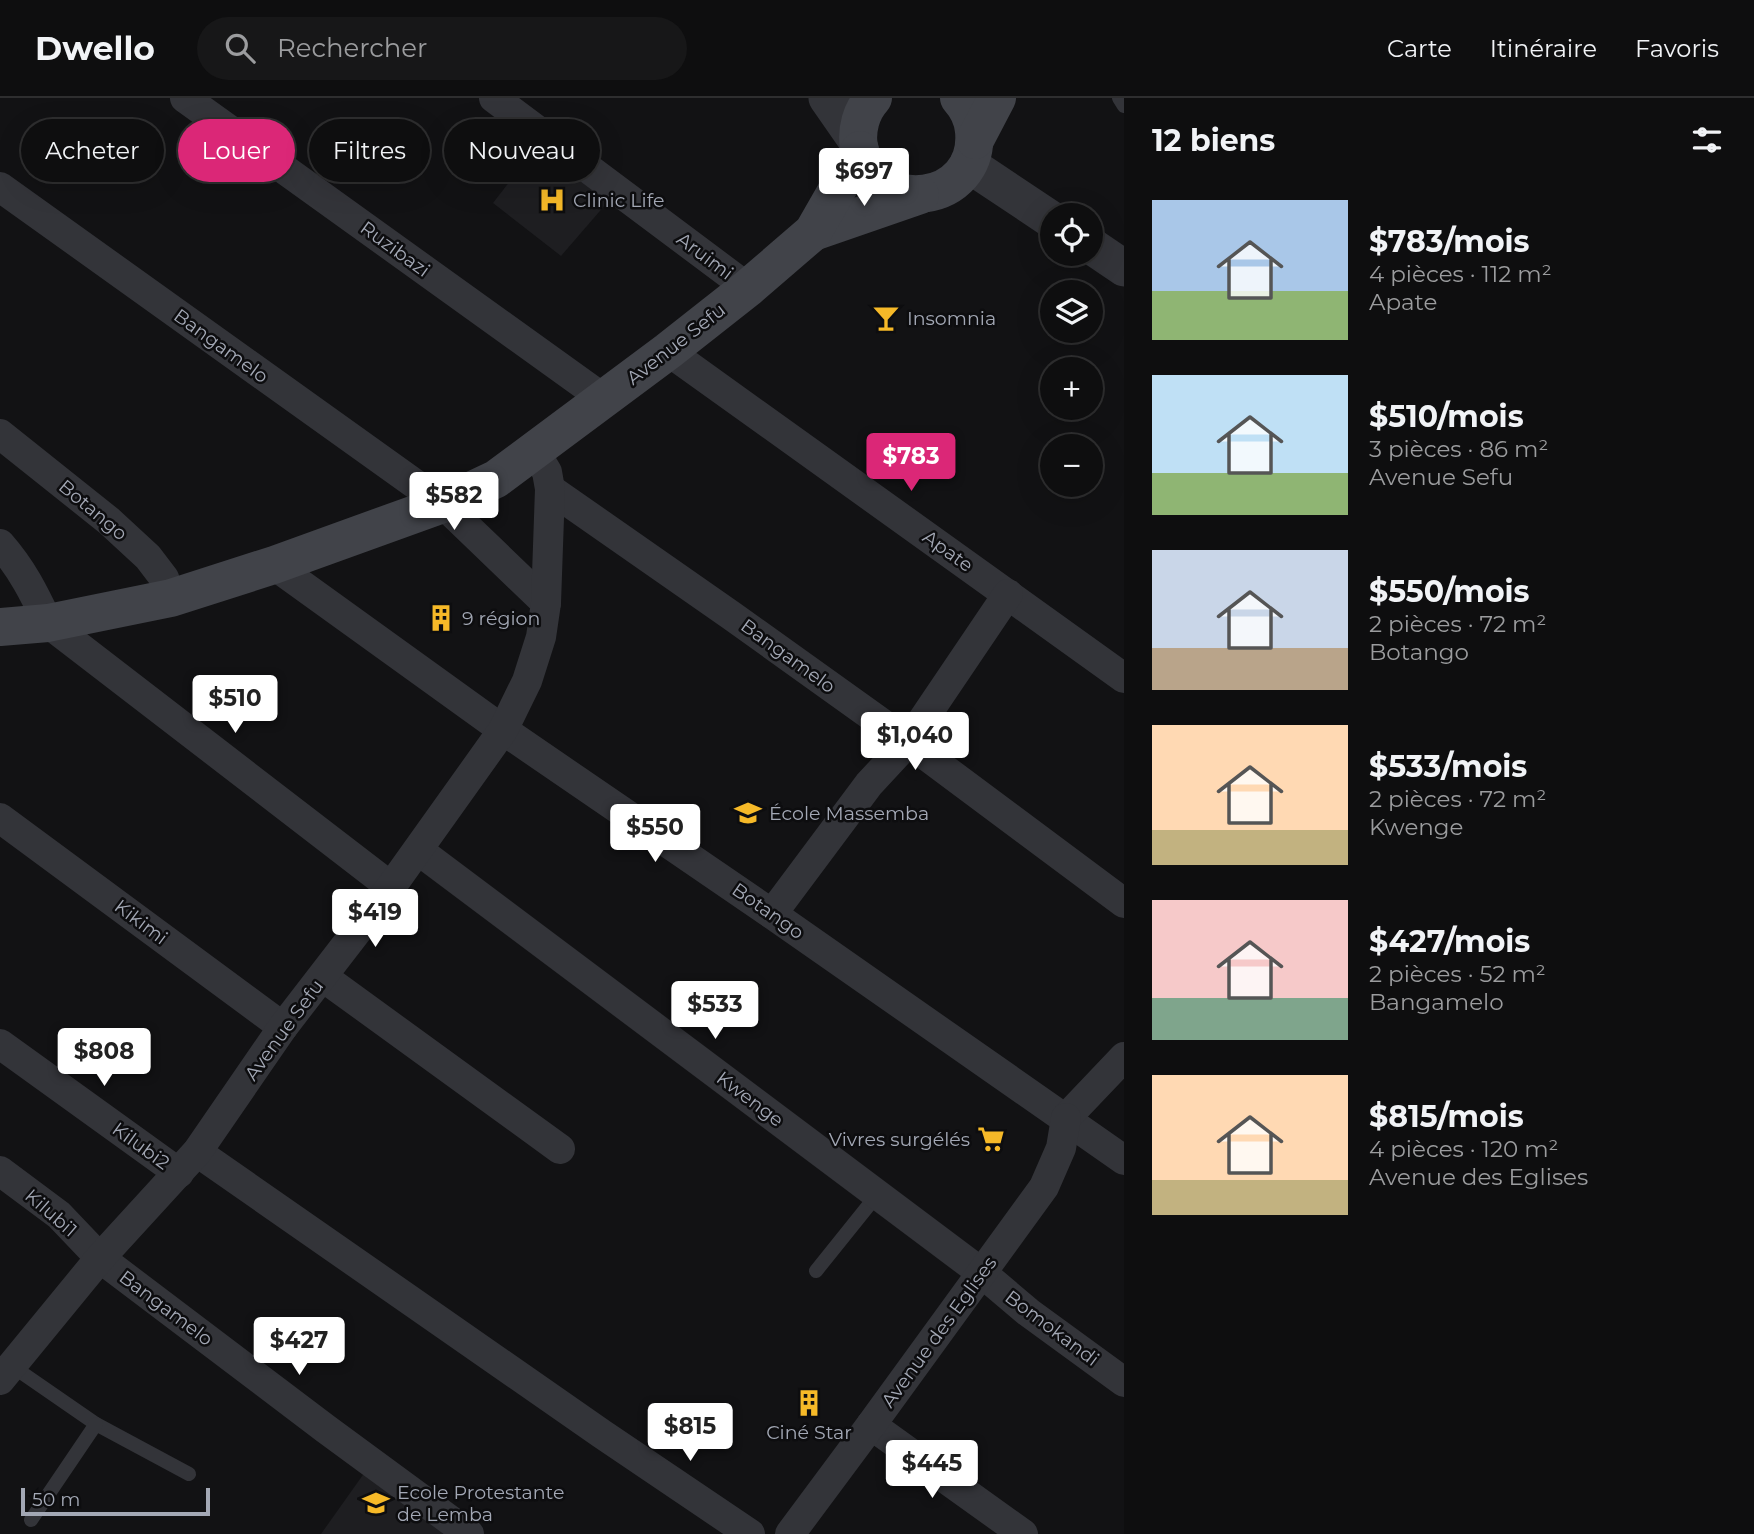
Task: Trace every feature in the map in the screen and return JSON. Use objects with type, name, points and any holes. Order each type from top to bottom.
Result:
[{"type":"main road","points":[[873,98],[862,114],[858,129],[859,147],[867,169],[881,183],[899,192],[920,195]]},
{"type":"main road","points":[[959,98],[973,122],[972,152]]},
{"type":"main road","points":[[972,152],[997,98]]},
{"type":"main road","name":"Avenue Sefu","points":[[0,627],[48,623],[171,598],[274,565],[443,504],[496,480],[668,351],[813,232],[859,147]]},
{"type":"main road","name":"Avenue Sefu","points":[[813,232],[948,186],[960,176],[972,152]]},
{"type":"street","name":"Ruzibazi","points":[[185,98],[604,399]]},
{"type":"street","name":"Aruimi","points":[[494,98],[748,288]]},
{"type":"street","points":[[827,98],[859,147]]},
{"type":"street","points":[[972,152],[1040,210]]},
{"type":"street","name":"Bangamelo","points":[[0,187],[443,504],[545,603]]},
{"type":"street","points":[[1103,254],[1124,267]]},
{"type":"street","name":"Apate","points":[[668,351],[1124,678]]},
{"type":"street","name":"Botango","points":[[0,434],[110,521],[148,557],[164,578],[171,598]]},
{"type":"street","name":"Avenue Sefu","points":[[6,1373],[100,1258],[188,1163],[282,1027],[391,887],[503,730],[531,670],[541,637],[545,603],[550,489],[547,472],[535,452]]},
{"type":"street","name":"Bangamelo","points":[[550,489],[908,742],[1124,903]]},
{"type":"street","points":[[0,544],[32,587],[48,623],[391,887]]},
{"type":"street","name":"Botango","points":[[274,565],[503,730],[1124,1160]]},
{"type":"street","points":[[772,914],[869,784],[908,742],[1008,594]]},
{"type":"street","name":"Kikimi","points":[[0,818],[282,1027]]},
{"type":"street","name":"Kwenge","points":[[418,850],[982,1273]]},
{"type":"street","points":[[323,977],[560,1149]]},
{"type":"street","name":"Kilubi2","points":[[0,1044],[188,1163],[750,1534]]},
{"type":"street","points":[[1066,1118],[1124,1057]]},
{"type":"street","name":"Avenue des Eglises","points":[[790,1534],[1044,1187],[1061,1148],[1066,1118]]},
{"type":"street","name":"Kilubi1","points":[[0,1171],[59,1215],[100,1258]]},
{"type":"street","name":"Bangamelo","points":[[100,1258],[469,1534]]},
{"type":"street","name":"Bomokandi","points":[[982,1273],[1028,1312],[1124,1382]]},
{"type":"street","points":[[871,1425],[1023,1534]]},
{"type":"lane","points":[[1119,98],[1124,106]]},
{"type":"lane","points":[[816,1272],[877,1195]]},
{"type":"lane","points":[[6,1373],[189,1474]]},
{"type":"lane","points":[[31,1520],[96,1424]]},
{"type":"shaded area","name":"Clinic Life","points":[[509,182],[591,182],[612,197],[561,256],[493,203]]},
{"type":"shaded area","name":"Ecole Protestante de Lemba","points":[[365,1472],[452,1534],[321,1534]]},
{"type":"place","name":"Clinic Life","points":[[552,200]]},
{"type":"place","name":"Insomnia","points":[[886,318]]},
{"type":"place","name":"9 région","points":[[441,618]]},
{"type":"place","name":"École Massemba","points":[[748,813]]},
{"type":"place","name":"Vivres surgélés","points":[[991,1139]]},
{"type":"place","name":"Ciné Star","points":[[809,1403]]},
{"type":"place","name":"Ecole Protestante de Lemba","points":[[376,1503]]}]
